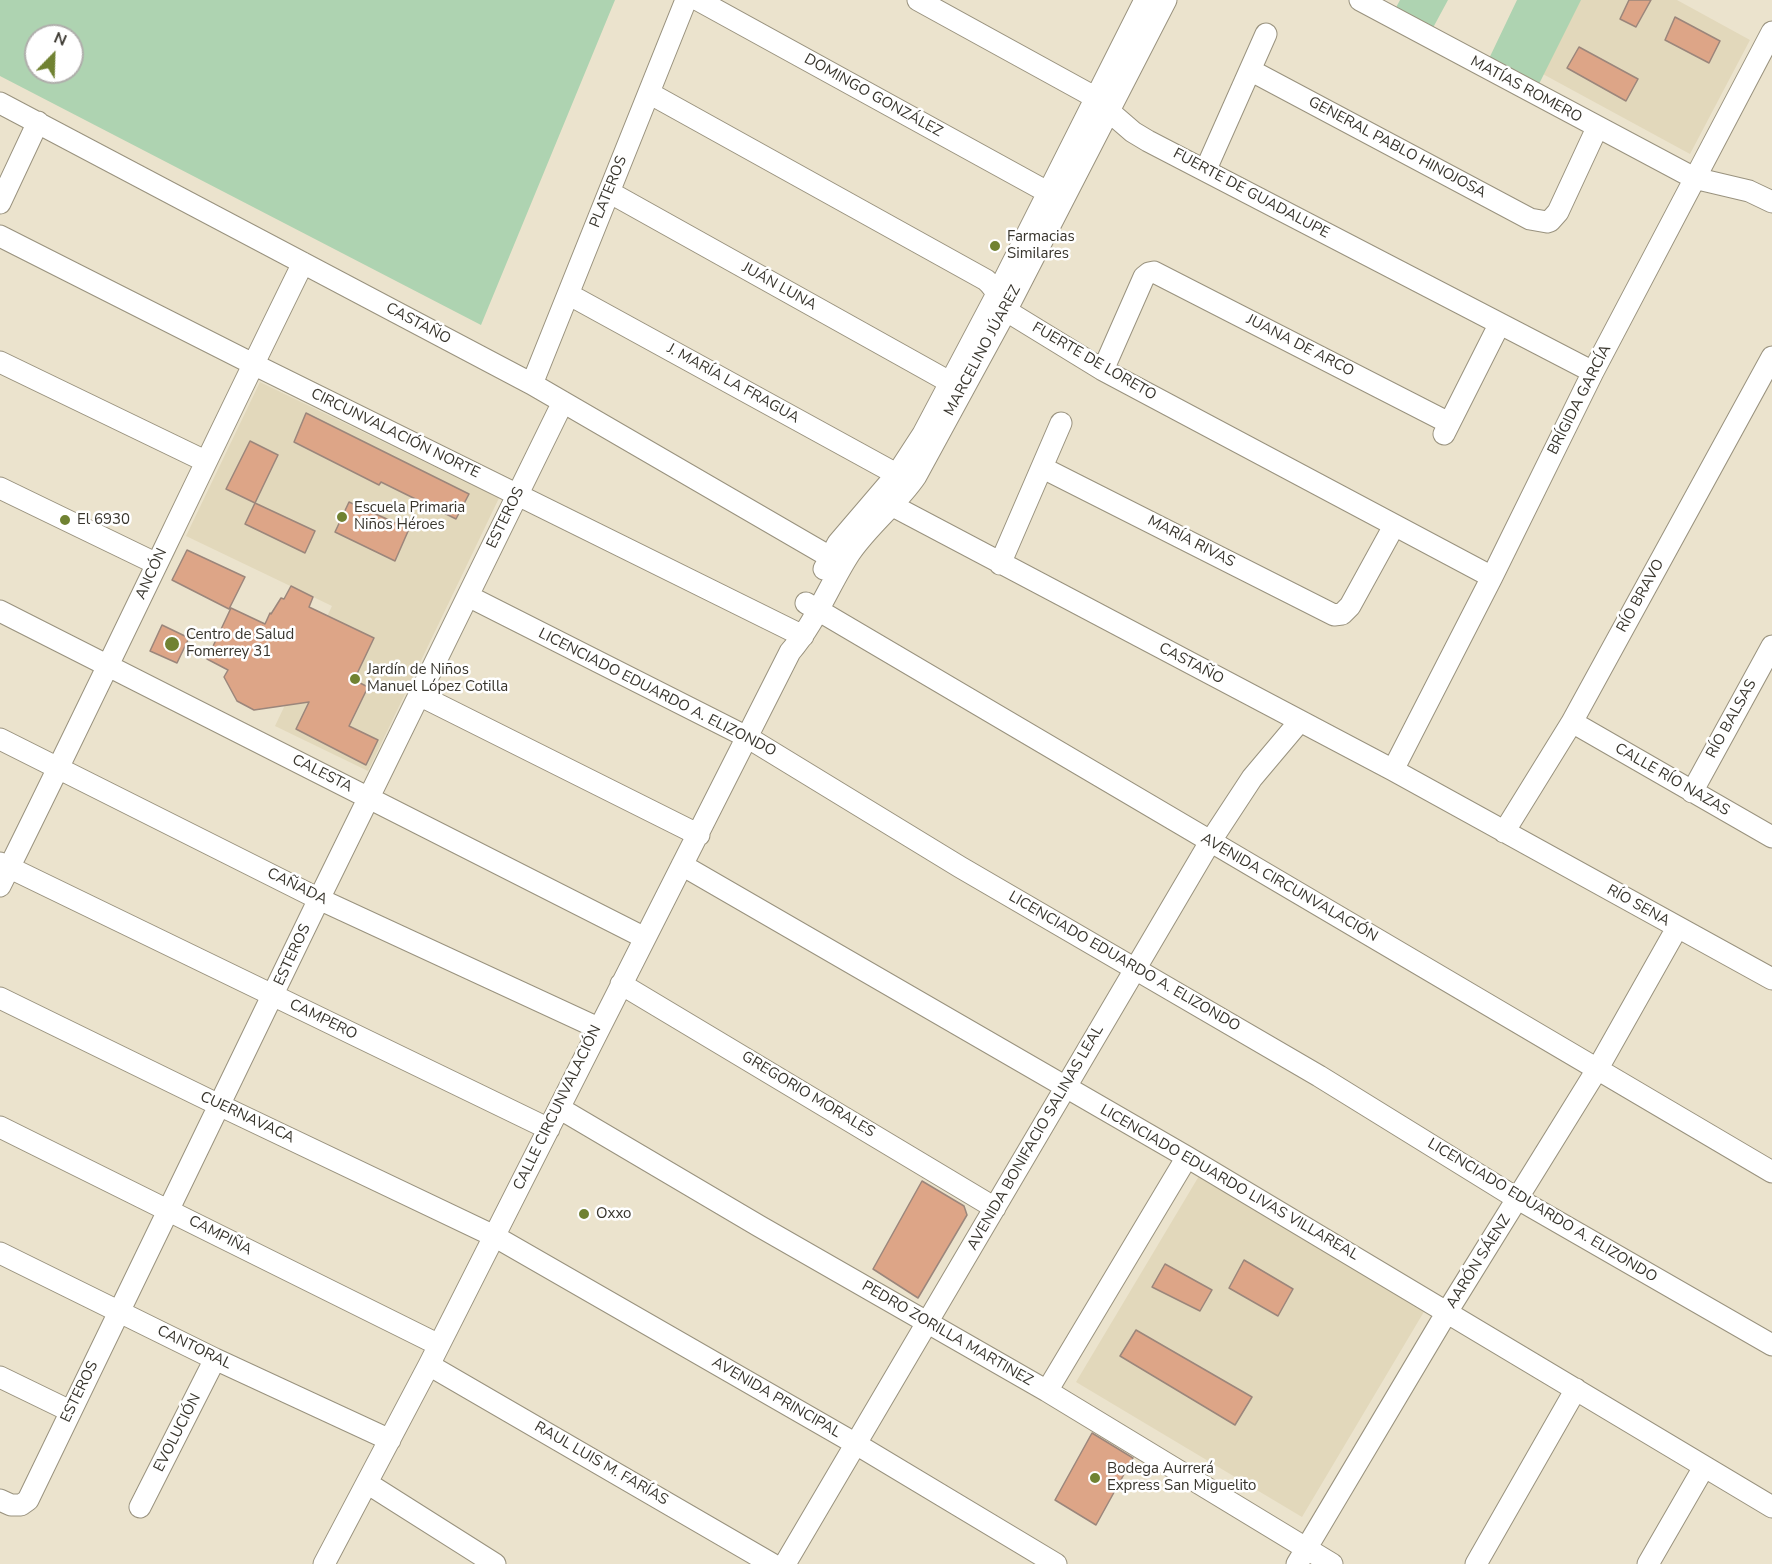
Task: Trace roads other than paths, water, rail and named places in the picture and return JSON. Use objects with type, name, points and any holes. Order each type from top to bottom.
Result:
[{"type":"street","name":"PLATEROS","points":[[532,384],[686,0]]},
{"type":"street","name":"DOMINGO GONZÁLEZ","points":[[698,0],[1055,196]]},
{"type":"street","name":"FUERTE DE GUADALUPE","points":[[918,0],[1103,105],[1133,132],[1499,325],[1593,372]]},
{"type":"street","name":"MATÍAS ROMERO","points":[[1360,0],[1694,178],[1749,191],[1772,202]]},
{"type":"street","name":"MARCELINO JÚAREZ","points":[[885,502],[905,478],[923,434],[957,386],[1103,105],[1152,2]]},
{"type":"street","name":"BRÍGIDA GARCÍA","points":[[1393,770],[1492,577],[1593,372],[1694,178],[1767,56],[1772,32]]},
{"type":"street","points":[[1206,169],[1266,34]]},
{"type":"street","name":"GENERAL PABLO HINOJOSA","points":[[1250,70],[1530,219],[1539,221],[1550,221],[1558,212],[1597,128]]},
{"type":"street","name":"FUERTE DE LORETO","points":[[649,93],[977,275],[993,286],[1002,301],[1020,320],[1102,370],[1492,577]]},
{"type":"street","name":"CASTAÑO","points":[[0,103],[532,384],[830,557]]},
{"type":"street","points":[[0,203],[38,122]]},
{"type":"street","name":"JUÁN LUNA","points":[[609,192],[957,386]]},
{"type":"street","name":"CIRCUNVALACIÓN NORTE","points":[[0,236],[518,494],[795,640]]},
{"type":"street","name":"ANCÓN","points":[[3,872],[58,769],[205,461],[303,263]]},
{"type":"street","name":"JUANA DE ARCO","points":[[1102,370],[1144,277],[1155,272],[1446,429],[1499,325]]},
{"type":"street","name":"J. MARÍA LA FRAGUA","points":[[568,294],[905,478]]},
{"type":"street","name":"RÍO BRAVO","points":[[1504,832],[1572,722],[1772,357]]},
{"type":"street","points":[[0,362],[205,461]]},
{"type":"street","name":"ESTEROS","points":[[0,1500],[11,1505],[21,1505],[28,1500],[563,402]]},
{"type":"street","points":[[1000,564],[1061,423]]},
{"type":"street","name":"MARÍA RIVAS","points":[[1043,468],[1334,615],[1342,614],[1350,606],[1394,526]]},
{"type":"street","points":[[0,488],[157,564]]},
{"type":"street","name":"CASTAÑO","points":[[885,502],[1393,770],[1504,832]]},
{"type":"street","name":"CALLE CIRCUNVALACIÓN","points":[[324,1564],[429,1365],[598,1028],[699,835],[812,607],[830,557],[847,532],[885,502]]},
{"type":"street","name":"CALLE CIRCUNVALACIÓN","points":[[812,607],[885,502]]},
{"type":"street","name":"LICENCIADO EDUARDO A. ELIZONDO","points":[[468,596],[747,737],[960,867],[1319,1076],[1518,1199],[1772,1346]]},
{"type":"street","name":"AVENIDA CIRCUNVALACIÓN","points":[[812,607],[1772,1172]]},
{"type":"street","name":"CALESTA","points":[[0,612],[645,938]]},
{"type":"street","name":"RÍO BALSAS","points":[[1692,792],[1772,646]]},
{"type":"street","points":[[419,695],[699,835]]},
{"type":"street","name":"AVENIDA BONIFACIO SALINAS LEAL","points":[[785,1564],[1210,842],[1252,778],[1300,721]]},
{"type":"street","name":"CALLE RÍO NAZAS","points":[[1572,722],[1772,837]]},
{"type":"street","name":"CAÑADA","points":[[0,739],[319,899],[598,1028]]},
{"type":"street","name":"RÍO SENA","points":[[1504,832],[1772,979]]},
{"type":"street","name":"LICENCIADO EDUARDO LIVAS VILLAREAL","points":[[682,865],[1187,1157],[1772,1507]]},
{"type":"street","name":"CAMPERO","points":[[3,872],[274,995],[549,1129]]},
{"type":"street","name":"AARÓN SÁENZ","points":[[1302,1556],[1447,1312],[1598,1068],[1677,928]]},
{"type":"street","name":"GREGORIO MORALES","points":[[621,984],[995,1208]]},
{"type":"street","name":"CUERNAVACA","points":[[0,998],[494,1236]]},
{"type":"street","name":"PEDRO ZORILLA MARTINEZ","points":[[559,1108],[1047,1391],[1302,1556],[1332,1564]]},
{"type":"street","name":"CAMPIÑA","points":[[0,1127],[439,1345]]},
{"type":"street","points":[[1047,1391],[1187,1157]]},
{"type":"street","name":"AVENIDA PRINCIPAL","points":[[494,1236],[856,1444],[1056,1564]]},
{"type":"street","name":"CANTORAL","points":[[0,1253],[215,1359],[390,1440]]},
{"type":"street","name":"EVOLUCIÓN","points":[[140,1507],[215,1359]]},
{"type":"street","name":"RAUL LUIS M. FARÍAS","points":[[429,1365],[772,1564]]},
{"type":"street","points":[[0,1377],[70,1411]]},
{"type":"street","points":[[1476,1564],[1575,1389]]},
{"type":"street","points":[[1648,1564],[1704,1467]]},
{"type":"street","points":[[367,1483],[488,1562]]},
{"type":"place","name":"Farmacias Similares","points":[[995,246]]},
{"type":"place","name":"Escuela Primaria Niños Héroes","points":[[342,517]]},
{"type":"place","name":"El 6930","points":[[65,520]]},
{"type":"place","name":"Centro de Salud Fomerrey 31","points":[[172,644]]},
{"type":"place","name":"Jardín de Niños Manuel López Cotilla","points":[[355,679]]},
{"type":"place","name":"Oxxo","points":[[584,1214]]},
{"type":"place","name":"Bodega Aurrerá Express San Miguelito","points":[[1095,1478]]}]
